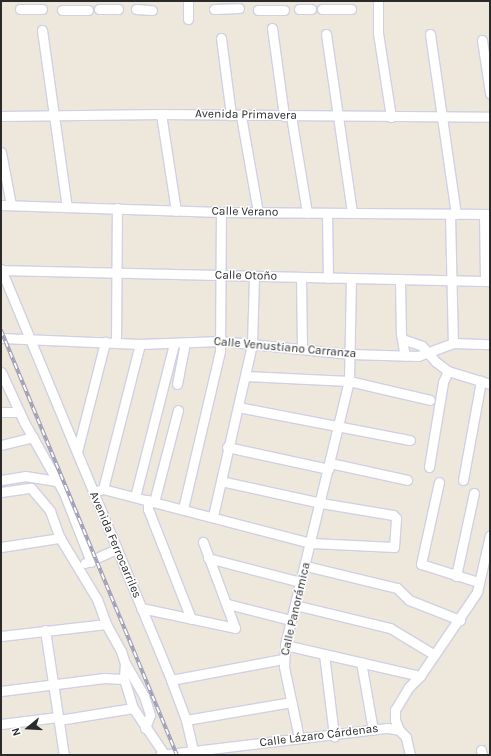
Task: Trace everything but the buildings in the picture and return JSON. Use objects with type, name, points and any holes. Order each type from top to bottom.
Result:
[{"type":"street","points":[[188,1],[188,20]]},
{"type":"street","points":[[378,1],[378,21],[391,118]]},
{"type":"street","points":[[20,9],[31,5],[42,9]]},
{"type":"street","points":[[322,8],[341,5],[350,9]]},
{"type":"street","points":[[214,9],[233,6]]},
{"type":"street","points":[[67,7],[88,10]]},
{"type":"street","points":[[264,7],[284,10]]},
{"type":"street","points":[[99,9],[118,9]]},
{"type":"street","points":[[272,28],[307,213]]},
{"type":"street","points":[[42,30],[55,114],[66,207]]},
{"type":"street","points":[[326,34],[352,213]]},
{"type":"street","points":[[430,34],[442,116],[453,214],[450,280],[453,343]]},
{"type":"street","points":[[221,38],[231,115]]},
{"type":"street","points":[[482,40],[490,93]]},
{"type":"street","name":"Avenida Primavera","points":[[1,116],[55,114],[161,114],[391,118],[442,116],[490,117]]},
{"type":"street","points":[[161,114],[176,211]]},
{"type":"street","points":[[241,116],[258,212]]},
{"type":"street","points":[[1,152],[11,205]]},
{"type":"street","name":"Calle Verano","points":[[1,204],[176,211],[487,215]]},
{"type":"street","points":[[116,343],[118,208]]},
{"type":"street","points":[[183,509],[203,432],[221,341],[221,212]]},
{"type":"street","points":[[327,214],[328,278]]},
{"type":"street","points":[[487,215],[488,281]]},
{"type":"street","name":"Calle Otoño","points":[[1,269],[254,277],[488,281]]},
{"type":"street","name":"Avenida Ferrocarriles","points":[[1,269],[171,680],[186,720],[193,753]]},
{"type":"street","points":[[212,516],[246,376],[252,344],[254,277]]},
{"type":"street","points":[[301,277],[302,349]]},
{"type":"street","name":"Calle Panorámica","points":[[299,738],[283,659],[285,645],[306,566],[349,381],[351,278]]},
{"type":"street","points":[[400,279],[402,339],[405,356]]},
{"type":"street","name":"Calle Venustiano Carranza","points":[[1,338],[30,337],[140,344],[174,344],[221,341],[350,354],[405,356],[418,356],[453,343],[490,344]]},
{"type":"street","points":[[402,339],[422,346],[448,371],[486,383],[463,480]]},
{"type":"street","points":[[77,452],[105,342]]},
{"type":"street","points":[[177,384],[186,343]]},
{"type":"street","points":[[103,489],[140,344]]},
{"type":"street","points":[[135,497],[174,344]]},
{"type":"street","points":[[429,468],[443,382],[448,371]]},
{"type":"street","points":[[1,372],[3,382],[55,481],[64,493],[91,562]]},
{"type":"street","points":[[246,376],[349,381],[430,400]]},
{"type":"street","points":[[238,407],[410,440]]},
{"type":"street","points":[[178,410],[148,509],[191,619]]},
{"type":"street","points":[[1,412],[19,412]]},
{"type":"street","points":[[1,445],[33,438]]},
{"type":"street","points":[[228,447],[407,480]]},
{"type":"street","points":[[1,480],[25,476],[55,481]]},
{"type":"street","points":[[93,492],[103,489],[212,516],[311,543],[394,547],[396,518],[393,515],[321,503],[221,481]]},
{"type":"street","points":[[439,482],[421,564],[478,582]]},
{"type":"street","points":[[1,492],[27,487],[36,490],[50,511],[60,538],[97,599],[106,624],[125,664],[144,696],[150,715],[146,728]]},
{"type":"street","points":[[456,576],[474,493]]},
{"type":"street","points":[[410,755],[406,737],[399,730],[395,710],[408,688],[420,676],[460,620],[477,592],[478,582],[490,535]]},
{"type":"street","points":[[1,547],[60,538]]},
{"type":"street","points":[[141,608],[233,629],[236,626],[203,542]]},
{"type":"street","points":[[78,566],[91,562],[117,549]]},
{"type":"street","points":[[208,558],[301,582]]},
{"type":"street","points":[[306,566],[397,588],[409,600],[460,620]]},
{"type":"street","points":[[228,604],[291,620]]},
{"type":"street","points":[[295,605],[390,628],[435,655]]},
{"type":"street","points":[[1,636],[106,624]]},
{"type":"street","points":[[45,630],[64,755]]},
{"type":"street","points":[[285,645],[420,676]]},
{"type":"street","points":[[324,654],[334,736]]},
{"type":"street","points":[[171,680],[283,659]]},
{"type":"street","points":[[361,662],[373,730]]},
{"type":"street","points":[[125,664],[124,679],[133,708],[162,755]]},
{"type":"street","points":[[1,691],[53,686],[104,678],[124,679]]},
{"type":"street","points":[[186,720],[291,702]]},
{"type":"street","points":[[1,724],[133,708]]},
{"type":"street","name":"Calle Lázaro Cárdenas","points":[[162,755],[193,753],[299,738],[334,736],[373,730],[399,730]]},
{"type":"railway","points":[[1,330],[177,755]]}]
